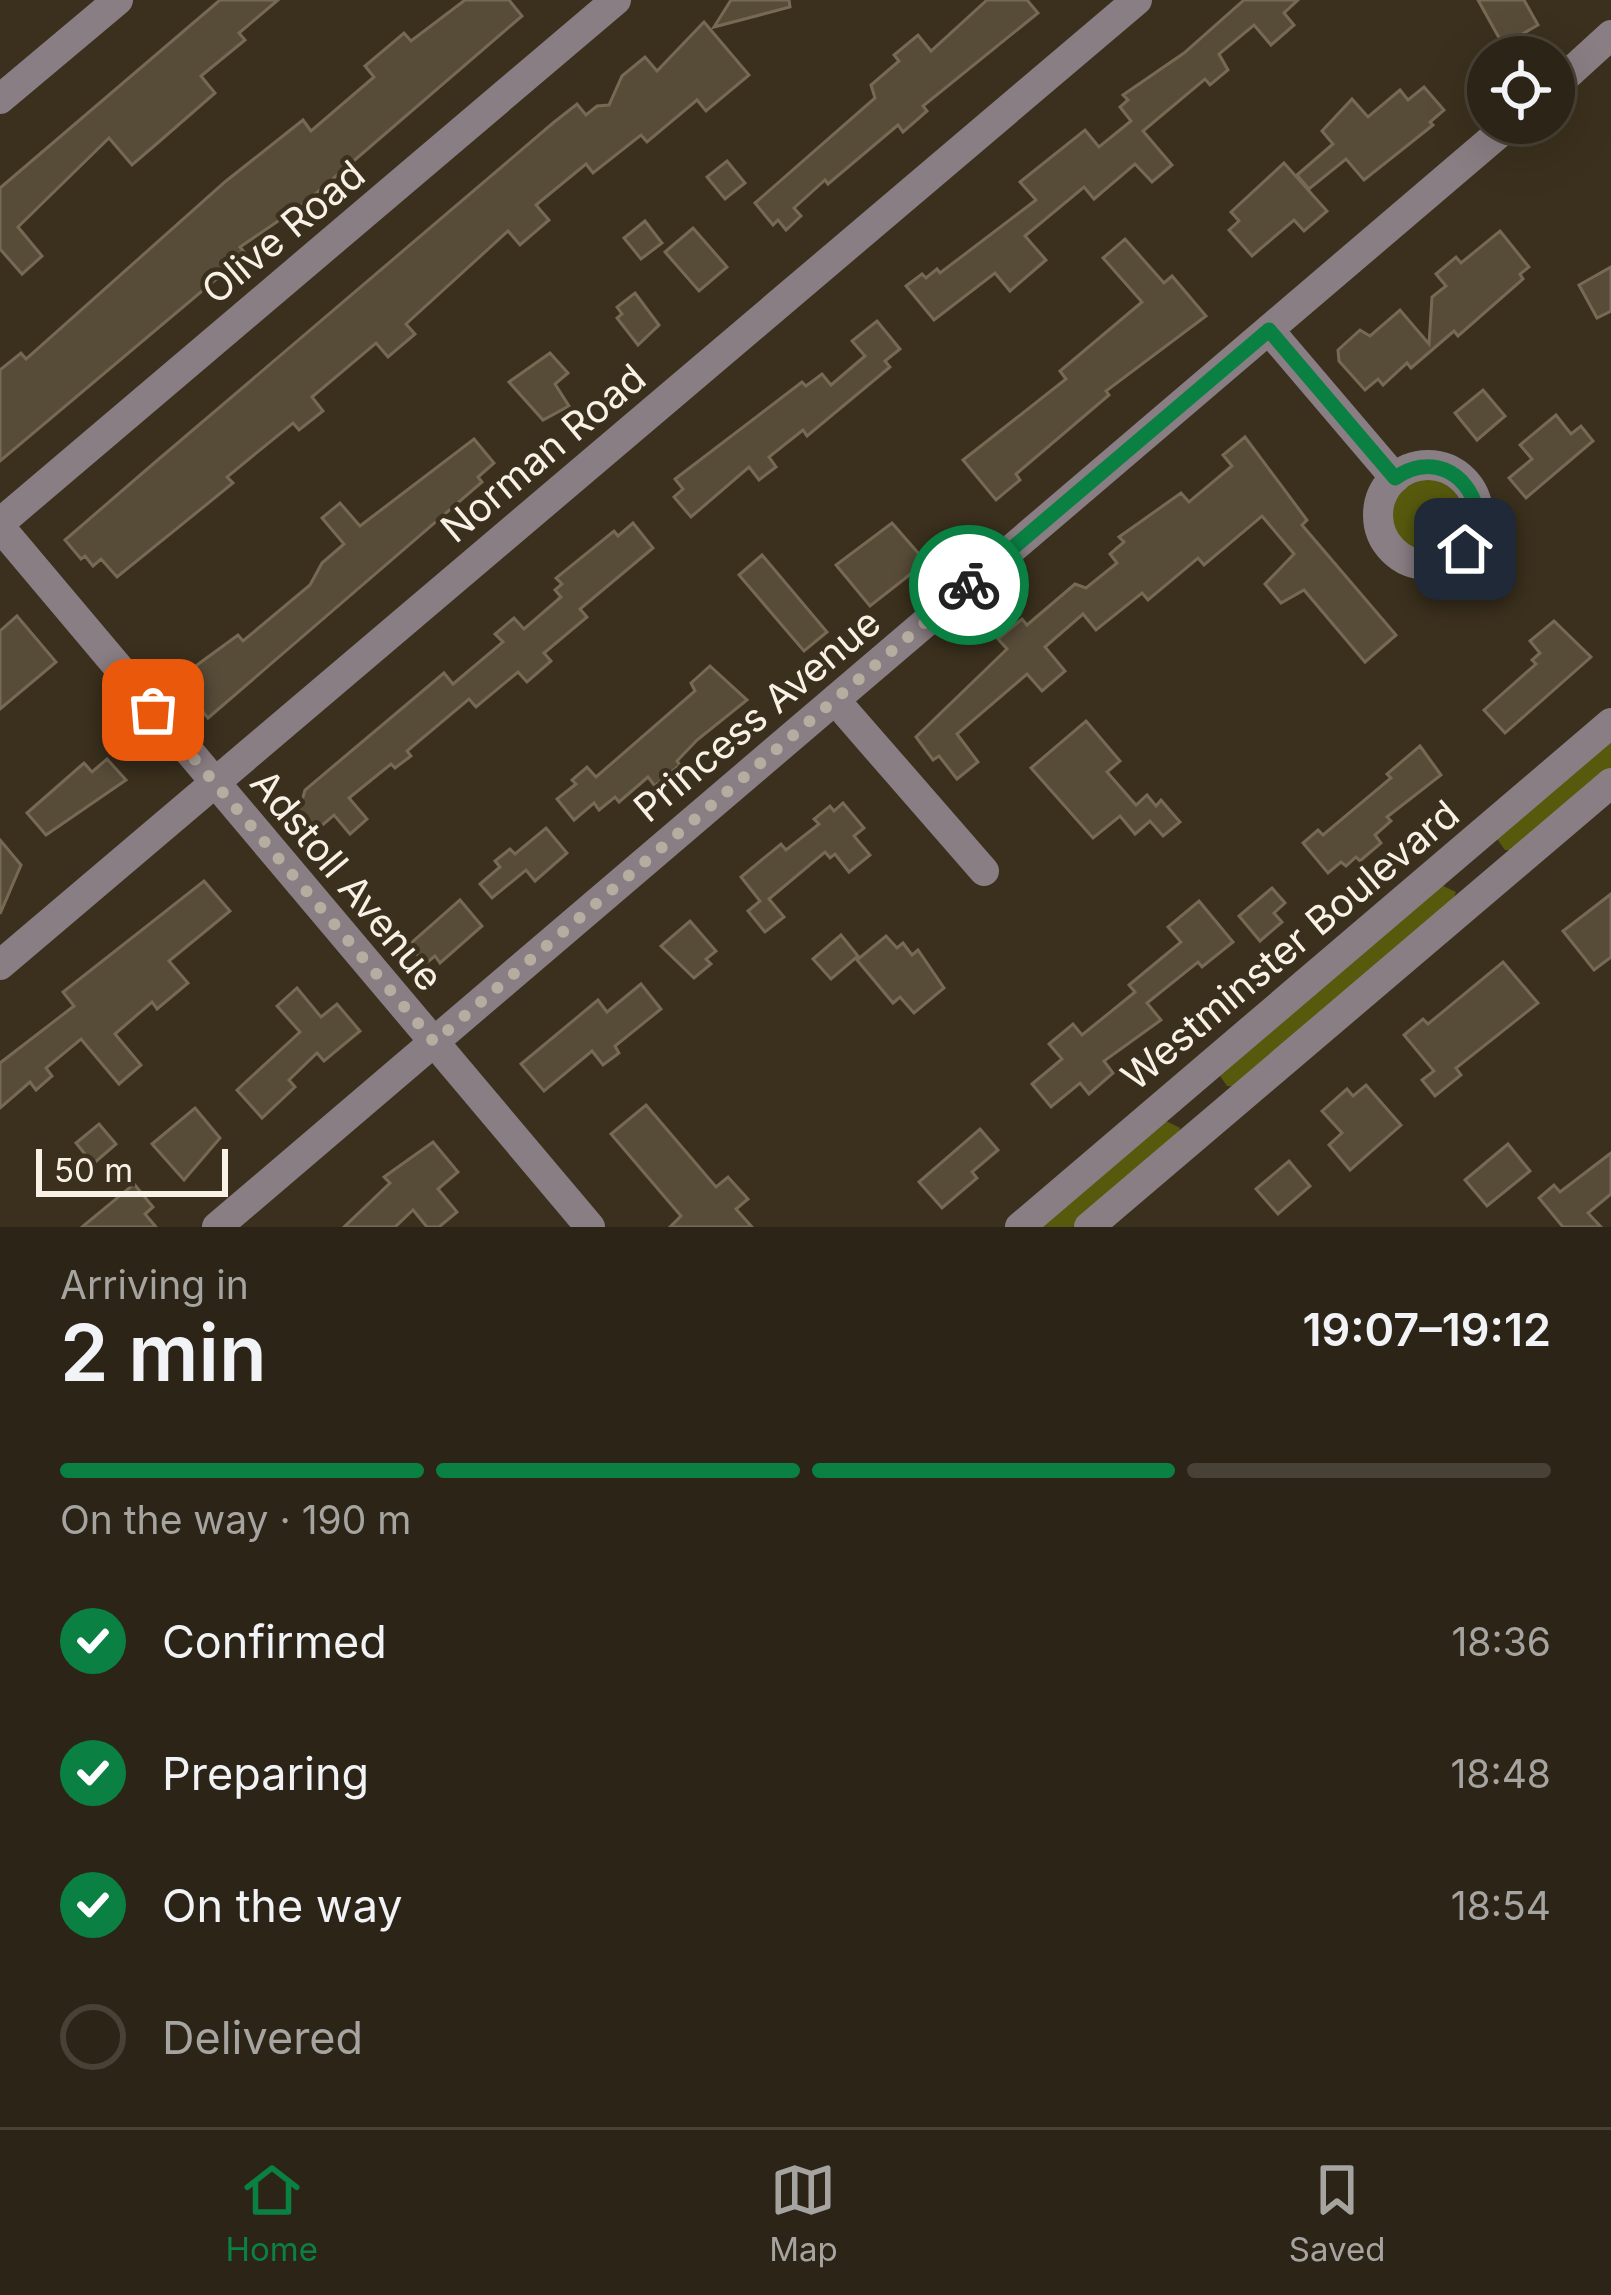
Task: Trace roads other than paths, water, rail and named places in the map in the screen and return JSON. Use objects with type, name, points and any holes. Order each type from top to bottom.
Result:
[{"type":"street","points":[[0,99],[118,0]]},
{"type":"street","name":"Olive Road","points":[[0,525],[616,0]]},
{"type":"street","name":"Norman Road","points":[[0,965],[1137,0]]},
{"type":"street","points":[[1575,68],[1611,35]]},
{"type":"street","name":"Princess Avenue","points":[[217,1227],[1486,144]]},
{"type":"street","points":[[1269,330],[1395,478]]},
{"type":"street","name":"Adstoll Avenue","points":[[0,525],[590,1227]]},
{"type":"street","points":[[835,700],[984,871]]},
{"type":"street","name":"Westminster Boulevard","points":[[1020,1227],[1611,723]]},
{"type":"street","points":[[1089,1227],[1611,783]]}]
